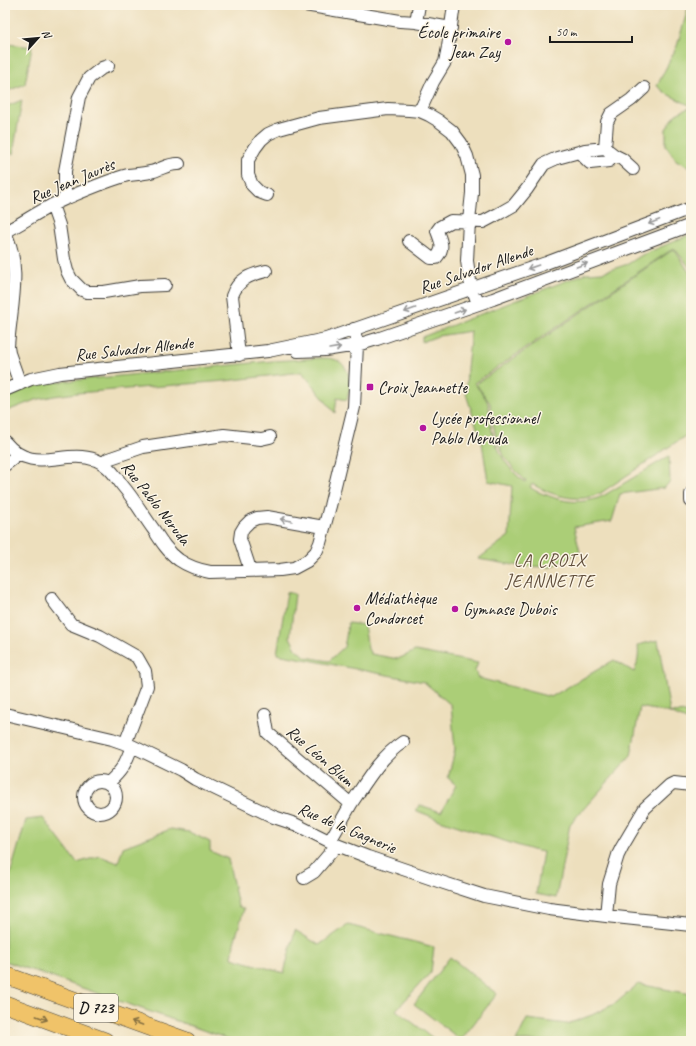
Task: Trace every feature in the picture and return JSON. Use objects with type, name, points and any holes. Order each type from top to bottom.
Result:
[{"type":"highway","name":"D 723","points":[[5,975],[187,1041]]},
{"type":"highway","name":"D 723","points":[[5,1004],[105,1041]]},
{"type":"street","points":[[305,5],[451,28]]},
{"type":"street","points":[[416,22],[419,5]]},
{"type":"street","points":[[420,111],[433,82],[445,62],[454,5]]},
{"type":"street","points":[[67,198],[65,192],[65,171],[79,97],[89,78],[102,68],[108,66]]},
{"type":"street","points":[[609,152],[607,122],[611,114],[631,100],[644,88]]},
{"type":"street","points":[[267,195],[259,192],[252,185],[248,175],[248,160],[261,140],[268,134],[279,129],[318,118],[388,109],[420,111],[439,121],[452,131],[461,143],[467,156],[472,175],[467,261],[470,281],[478,304]]},
{"type":"street","points":[[409,241],[431,258],[436,258],[440,253],[442,246],[437,231],[440,227],[451,221],[483,222],[514,205],[544,164],[557,158],[585,150],[609,152],[622,158],[633,169]]},
{"type":"street","name":"Rue Jean Jaurès","points":[[5,233],[52,205],[67,198],[129,175],[149,173],[171,164],[179,164]]},
{"type":"street","points":[[52,205],[59,225],[67,271],[71,279],[82,290],[87,292],[104,292],[140,286],[165,285]]},
{"type":"street","name":"Rue Salvador Allende","points":[[268,352],[326,339],[365,326],[553,260],[691,208]]},
{"type":"street","name":"Rue Salvador Allende","points":[[5,390],[31,379],[60,373],[268,352],[325,350],[357,345],[478,304],[691,225]]},
{"type":"street","points":[[5,233],[11,245],[10,269],[14,287],[8,347],[20,384]]},
{"type":"street","points":[[239,355],[232,296],[235,288],[243,280],[252,275],[266,272]]},
{"type":"street","name":"Rue Pablo Neruda","points":[[5,442],[18,454],[30,459],[37,460],[78,457],[95,460],[103,464],[114,474],[166,547],[179,560],[190,566],[210,572],[280,570],[294,568],[307,561],[316,552],[320,543],[354,407],[357,345],[354,329]]},
{"type":"street","points":[[103,464],[108,459],[143,447],[224,435],[261,439],[270,437]]},
{"type":"street","points":[[5,465],[18,454]]},
{"type":"street","points":[[691,494],[691,501]]},
{"type":"street","points":[[249,570],[240,539],[241,532],[250,521],[257,518],[267,517],[324,527]]},
{"type":"street","points":[[52,599],[71,624],[100,636],[137,657],[145,671],[147,686],[129,745],[126,761],[119,773],[108,783]]},
{"type":"street","name":"Rue de la Gagnerie","points":[[5,714],[129,745],[274,817],[295,824],[334,843],[385,863],[484,896],[549,909],[691,925]]},
{"type":"street","name":"Rue Léon Blum","points":[[265,715],[268,733],[351,804],[334,843],[314,872],[304,878]]},
{"type":"street","points":[[351,804],[379,763],[403,742]]},
{"type":"street","points":[[606,916],[609,884],[618,855],[645,808],[674,783],[691,786]]},
{"type":"green space","points":[[689,5],[691,5],[691,106],[667,94],[657,86],[677,46]]},
{"type":"green space","points":[[8,44],[32,47],[25,84],[5,92],[5,60]]},
{"type":"green space","points":[[22,100],[13,154],[5,149],[5,107]]},
{"type":"green space","points":[[691,107],[691,168],[676,160],[666,146],[666,129],[676,114]]},
{"type":"green space","points":[[691,234],[691,269],[674,248],[474,383],[484,396],[489,407],[492,431],[500,453],[513,472],[525,482],[526,481],[504,456],[496,437],[490,403],[476,384],[674,249],[691,275],[691,432],[601,493],[585,498],[571,498],[551,493],[532,484],[530,487],[540,493],[561,500],[575,502],[596,499],[669,456],[670,482],[664,488],[620,494],[612,521],[574,527],[580,552],[551,567],[520,566],[478,559],[509,536],[512,486],[488,481],[482,443],[466,394],[471,331],[438,336],[422,342],[422,337],[586,273],[603,272],[628,264],[642,255]]},
{"type":"green space","points":[[321,358],[337,360],[343,364],[349,377],[350,385],[347,400],[337,398],[335,413],[302,372],[225,381],[54,396],[35,400],[7,411],[5,414],[5,398],[28,386],[37,384],[273,361]]},
{"type":"green space","points":[[287,592],[295,594],[290,637],[296,649],[306,657],[329,661],[344,647],[348,623],[364,625],[368,649],[371,654],[398,659],[415,651],[478,663],[475,671],[478,678],[551,697],[614,660],[634,672],[638,659],[638,645],[658,640],[670,713],[640,707],[631,756],[570,824],[556,898],[536,894],[543,852],[532,850],[440,820],[415,810],[420,805],[441,812],[456,785],[448,778],[455,750],[451,705],[424,682],[277,654]]},
{"type":"green space","points":[[691,712],[691,722],[670,713]]},
{"type":"green space","points":[[43,818],[77,863],[100,856],[118,863],[123,847],[171,829],[189,832],[210,842],[210,851],[228,859],[238,906],[244,909],[234,943],[232,958],[284,973],[295,930],[319,945],[348,925],[434,947],[431,972],[396,1010],[437,1041],[234,1041],[5,961],[5,892],[26,820]]},
{"type":"green space","points":[[450,957],[497,994],[461,1040],[414,1004]]},
{"type":"green space","points":[[638,984],[691,994],[691,1041],[516,1041],[527,1019],[567,1024],[592,1015],[616,1003]]},
{"type":"place","name":"École primaire Jean Zay","points":[[508,42]]},
{"type":"place","name":"Croix Jeannette","points":[[370,387]]},
{"type":"place","name":"Lycée professionnel Pablo Neruda","points":[[423,428]]},
{"type":"place","name":"Médiathèque Condorcet","points":[[357,608]]},
{"type":"place","name":"Gymnase Dubois","points":[[455,609]]},
{"type":"district","name":"LA CROIX JEANNETTE","points":[[550,570]]}]
